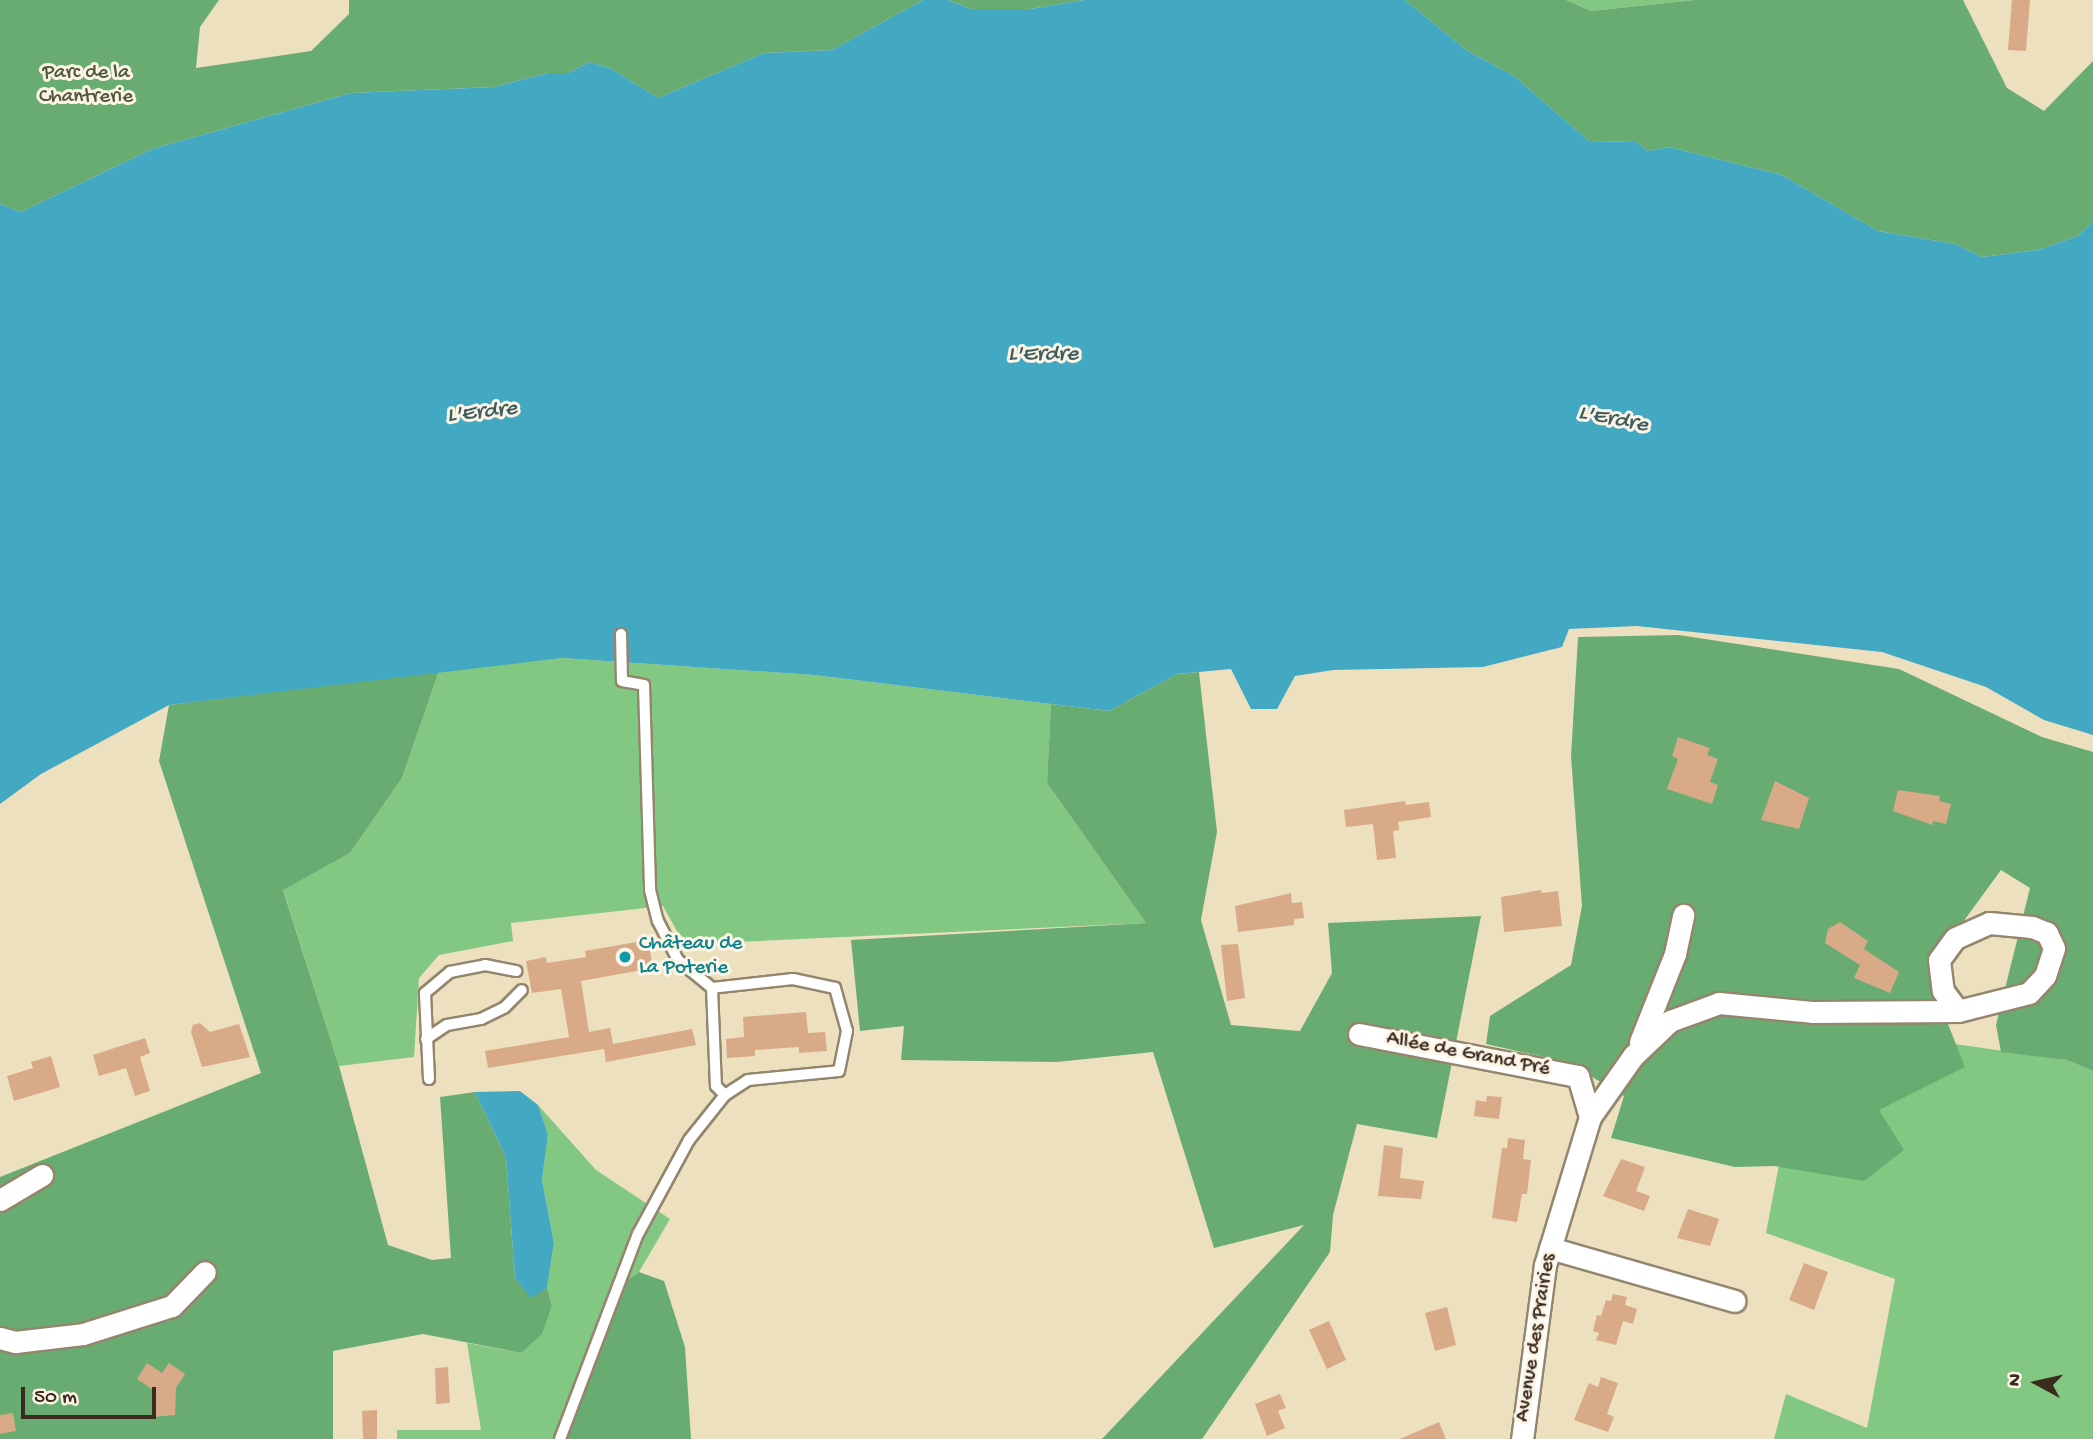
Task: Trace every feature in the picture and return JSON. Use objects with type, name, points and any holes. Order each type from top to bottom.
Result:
[{"type":"street","points":[[1633,1056],[1675,954],[1683,915]]},
{"type":"street","points":[[1590,1117],[1633,1056],[1670,1021],[1719,1003],[1812,1012],[1958,1011],[2029,993],[2045,976],[2054,948],[2047,933],[2032,927],[1989,923],[1955,938],[1940,960],[1943,991],[1958,1011]]},
{"type":"street","name":"Allée de Grand Pré","points":[[1359,1034],[1578,1076],[1590,1117]]},
{"type":"street","name":"Avenue des Prairies","points":[[1522,1439],[1550,1248],[1590,1117]]},
{"type":"street","points":[[0,1200],[8,1191],[42,1175]]},
{"type":"street","points":[[1550,1248],[1735,1301]]},
{"type":"street","points":[[0,1338],[15,1342],[83,1334],[172,1306],[205,1272]]},
{"type":"lane","points":[[560,1439],[590,1349],[654,1200],[689,1140],[725,1095],[748,1080],[839,1071],[847,1031],[835,988],[793,979],[712,988],[678,960],[658,921],[650,890],[644,685],[622,681],[621,634]]},
{"type":"lane","points":[[429,1079],[425,993],[450,972],[485,965],[516,971]]},
{"type":"lane","points":[[712,988],[716,1086],[725,1095]]},
{"type":"lane","points":[[426,1039],[447,1025],[481,1019],[504,1008],[522,990]]},
{"type":"green space","name":"Parc de la Chantrerie","points":[[0,0],[219,0],[200,27],[196,68],[311,51],[349,14],[349,0],[923,0],[832,50],[764,53],[658,98],[612,69],[590,62],[568,73],[548,73],[494,87],[351,93],[152,149],[21,212],[0,204]]},
{"type":"green space","points":[[948,0],[1084,0],[1030,9],[971,9]]},
{"type":"green space","points":[[1405,0],[1566,0],[1591,11],[1695,0],[1963,0],[2007,88],[2044,111],[2093,61],[2093,221],[2078,236],[2038,250],[1982,257],[1955,244],[1878,231],[1782,175],[1669,147],[1648,151],[1636,142],[1589,141],[1514,76],[1466,50]]},
{"type":"green space","points":[[1566,0],[1695,0],[1591,11]]},
{"type":"green space","points":[[1679,635],[1899,669],[2042,737],[2093,752],[2093,1071],[2067,1060],[2001,1052],[1996,1025],[2030,888],[2001,870],[1955,933],[1946,1019],[1965,1067],[1879,1110],[1904,1150],[1864,1181],[1774,1166],[1735,1167],[1611,1138],[1624,1096],[1567,1062],[1486,1044],[1490,1016],[1571,965],[1582,906],[1571,756],[1578,637]]},
{"type":"green space","points":[[562,658],[814,675],[1051,704],[1047,783],[1146,923],[693,944],[678,933],[663,906],[511,923],[513,941],[439,955],[419,978],[414,1057],[339,1066],[283,889],[350,853],[402,778],[439,671]]},
{"type":"green space","points":[[439,671],[402,778],[350,853],[283,890],[339,1066],[388,1245],[432,1260],[451,1258],[440,1097],[475,1092],[506,1157],[515,1278],[531,1297],[547,1288],[552,1305],[542,1334],[521,1353],[423,1334],[333,1351],[333,1439],[0,1439],[0,1177],[261,1073],[159,761],[169,705]]},
{"type":"green space","points":[[1199,672],[1217,832],[1201,920],[1231,1025],[1300,1031],[1332,973],[1328,923],[1481,916],[1437,1138],[1357,1124],[1333,1215],[1330,1252],[1202,1439],[1102,1439],[1304,1225],[1214,1248],[1153,1052],[1057,1062],[901,1060],[904,1026],[860,1031],[851,940],[1146,923],[1047,783],[1051,704],[1109,711],[1177,674]]},
{"type":"green space","points":[[1806,1023],[2067,1060],[2093,1071],[2093,1439],[1774,1439],[1786,1394],[1867,1428],[1895,1279],[1766,1233]]},
{"type":"green space","points":[[538,1105],[596,1170],[670,1219],[639,1272],[625,1282],[567,1439],[397,1439],[397,1430],[481,1430],[467,1343],[521,1353],[552,1305],[547,1288],[554,1243],[542,1180],[548,1134]]},
{"type":"green space","points":[[639,1272],[664,1281],[685,1347],[691,1439],[567,1439],[625,1282]]},
{"type":"water","name":"L'Erdre","points":[[923,0],[948,0],[971,9],[1030,9],[1084,0],[1405,0],[1466,50],[1514,76],[1589,141],[1636,142],[1648,151],[1669,147],[1782,175],[1878,231],[1955,244],[1982,257],[2038,250],[2078,236],[2093,221],[2093,735],[2044,720],[1986,687],[1882,652],[1637,626],[1569,629],[1562,647],[1483,667],[1333,670],[1295,676],[1277,709],[1251,709],[1231,669],[1177,674],[1109,711],[814,675],[562,658],[169,705],[41,774],[0,804],[0,204],[21,212],[152,149],[351,93],[494,87],[548,73],[568,73],[590,62],[612,69],[658,98],[764,53],[832,50]]},
{"type":"water","points":[[520,1091],[538,1105],[548,1134],[542,1180],[554,1243],[547,1288],[531,1298],[515,1278],[506,1157],[475,1092]]},
{"type":"building","points":[[2012,0],[2030,0],[2026,51],[2008,50]]},
{"type":"building","points":[[1678,737],[1710,748],[1707,755],[1718,759],[1710,782],[1718,785],[1712,804],[1667,789],[1678,759],[1672,756]]},
{"type":"building","points":[[1775,781],[1809,798],[1799,829],[1761,820]]},
{"type":"building","points":[[1898,790],[1940,796],[1939,801],[1951,804],[1946,824],[1933,821],[1932,825],[1893,811]]},
{"type":"building","points":[[1405,801],[1406,805],[1429,802],[1431,817],[1398,822],[1399,830],[1393,831],[1396,858],[1377,860],[1373,824],[1346,827],[1344,810]]},
{"type":"building","points":[[1541,890],[1542,893],[1558,891],[1562,926],[1504,932],[1501,897]]},
{"type":"building","points":[[1291,893],[1292,903],[1302,902],[1304,918],[1294,919],[1294,925],[1238,932],[1235,906]]},
{"type":"building","points":[[1840,922],[1868,941],[1864,949],[1899,972],[1890,993],[1854,978],[1860,965],[1825,943],[1828,929]]},
{"type":"building","points":[[648,940],[653,968],[581,981],[589,1032],[610,1028],[613,1044],[692,1029],[696,1045],[606,1062],[604,1049],[488,1068],[485,1051],[569,1037],[561,989],[532,993],[526,961],[546,957],[547,963],[586,957],[585,951]]},
{"type":"building","points":[[1238,944],[1245,998],[1227,1001],[1221,945]]},
{"type":"building","points":[[806,1012],[808,1033],[825,1032],[827,1051],[799,1053],[799,1047],[755,1050],[755,1056],[727,1058],[726,1039],[744,1037],[743,1017]]},
{"type":"building","points":[[200,1023],[210,1032],[239,1024],[250,1057],[202,1067],[191,1032],[193,1025]]},
{"type":"building","points":[[145,1038],[150,1053],[140,1057],[150,1091],[135,1096],[126,1068],[99,1076],[93,1055]]},
{"type":"building","points":[[51,1056],[60,1087],[14,1101],[7,1076],[33,1068],[31,1062]]},
{"type":"building","points":[[1487,1096],[1502,1097],[1499,1119],[1474,1116],[1476,1100],[1486,1102]]},
{"type":"building","points":[[1508,1138],[1525,1140],[1523,1159],[1531,1160],[1527,1194],[1522,1194],[1517,1222],[1492,1218],[1502,1148],[1507,1148]]},
{"type":"building","points":[[1384,1145],[1403,1148],[1400,1178],[1424,1181],[1421,1199],[1378,1196]]},
{"type":"building","points":[[1621,1159],[1645,1167],[1636,1191],[1650,1196],[1644,1211],[1603,1196]]},
{"type":"building","points":[[1688,1209],[1719,1219],[1710,1246],[1677,1238]]},
{"type":"building","points":[[1804,1263],[1828,1272],[1814,1310],[1789,1300]]},
{"type":"building","points":[[1613,1294],[1627,1297],[1625,1305],[1637,1309],[1633,1324],[1623,1321],[1616,1345],[1596,1340],[1599,1333],[1593,1331],[1597,1315],[1601,1316],[1606,1300],[1611,1301]]},
{"type":"building","points":[[1447,1307],[1456,1345],[1435,1351],[1425,1313]]},
{"type":"building","points":[[1329,1321],[1346,1360],[1327,1369],[1309,1330]]},
{"type":"building","points":[[147,1363],[162,1373],[169,1363],[185,1374],[176,1388],[175,1415],[152,1417],[153,1390],[137,1379]]},
{"type":"building","points":[[448,1367],[450,1403],[436,1404],[435,1368]]},
{"type":"building","points":[[1601,1377],[1618,1383],[1607,1414],[1614,1417],[1608,1432],[1574,1420],[1589,1383],[1598,1387]]},
{"type":"building","points":[[1280,1394],[1286,1408],[1278,1411],[1285,1428],[1267,1436],[1255,1404]]},
{"type":"building","points":[[377,1410],[377,1439],[363,1439],[362,1411]]},
{"type":"building","points":[[13,1413],[16,1431],[0,1434],[0,1415]]},
{"type":"building","points":[[1439,1422],[1446,1439],[1400,1439]]},
{"type":"place","name":"Château de La Poterie","points":[[625,957]]}]
